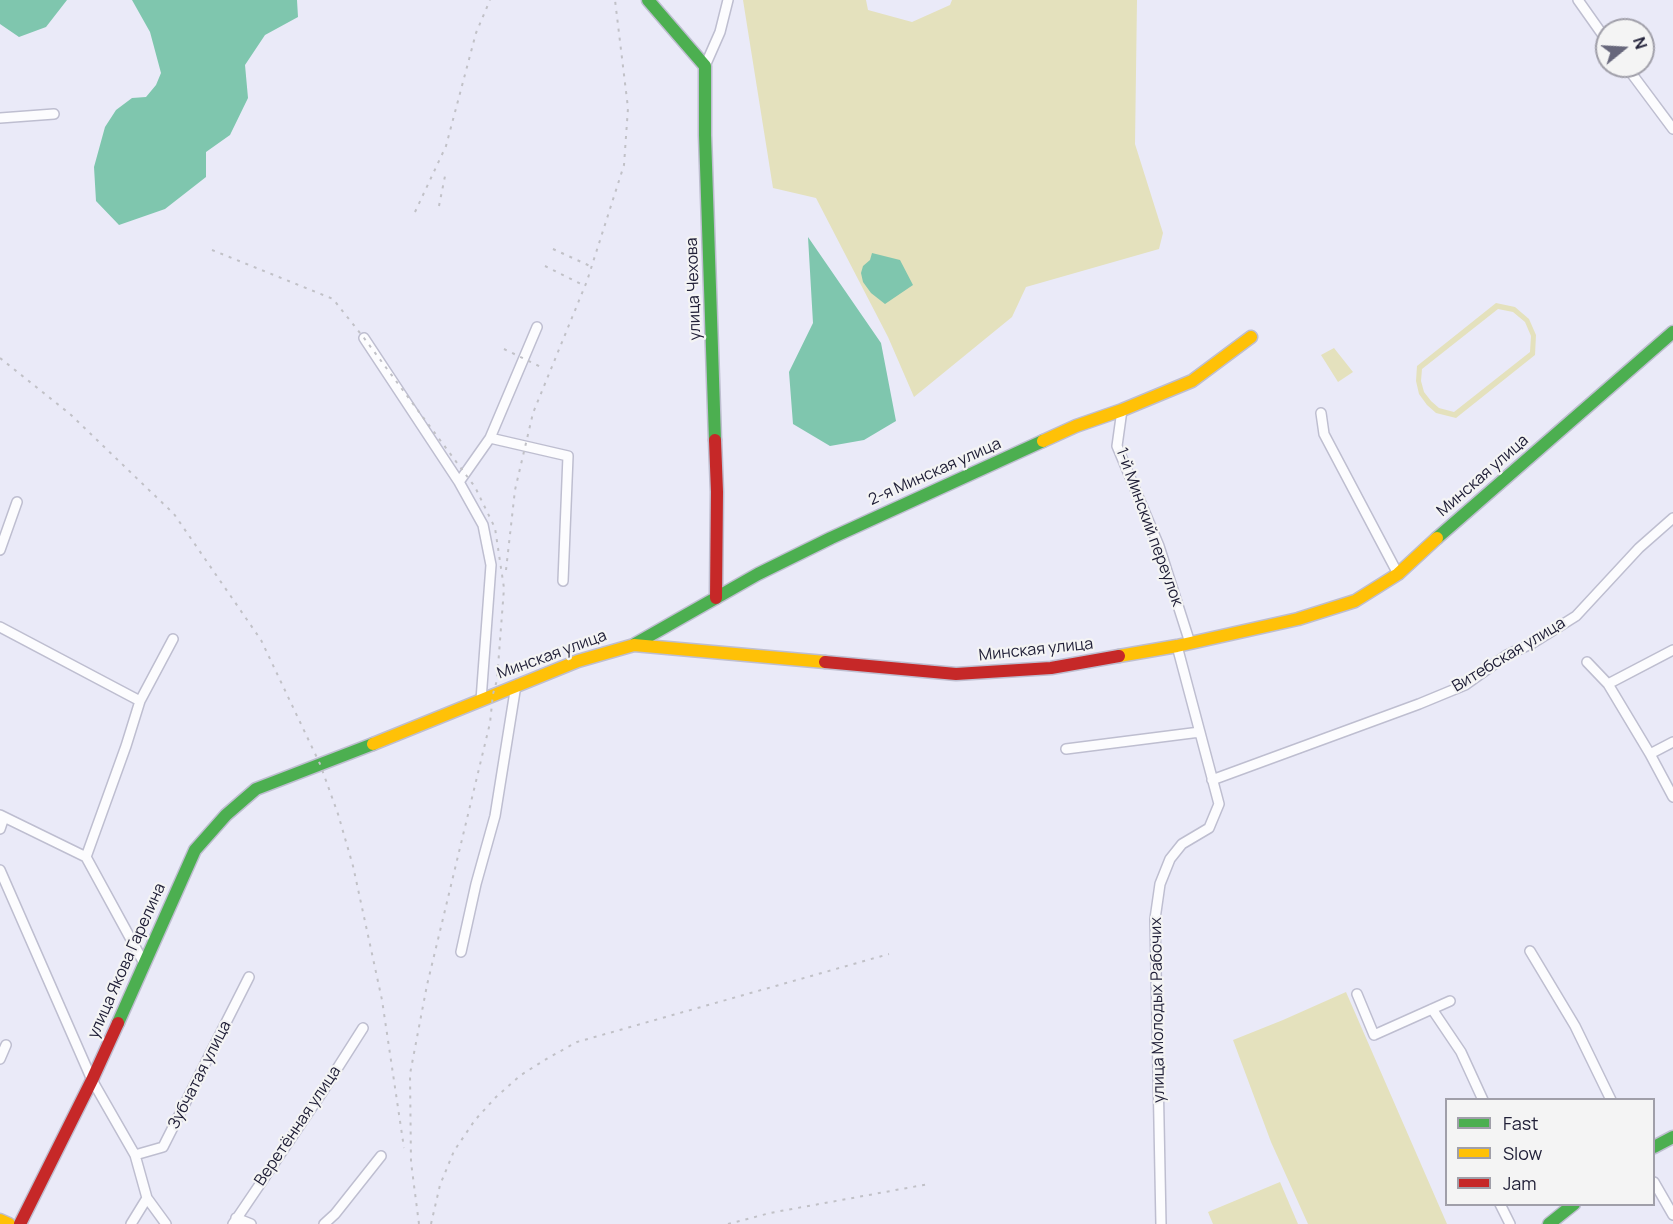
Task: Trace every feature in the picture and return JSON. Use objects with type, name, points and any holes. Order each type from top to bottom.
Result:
[{"type":"main road","points":[[648,0],[705,66]]},
{"type":"main road","name":"улица Чехова","points":[[705,66],[705,135],[717,492],[716,598]]},
{"type":"main road","name":"Минская улица","points":[[320,764],[584,659],[634,645],[956,674],[1051,668],[1177,646],[1298,619],[1355,601],[1398,574],[1673,332]]},
{"type":"main road","name":"2-я Минская улица","points":[[634,645],[758,574],[831,538],[1076,426],[1192,381],[1251,337]]},
{"type":"main road","name":"улица Якова Гарелина","points":[[20,1224],[92,1080],[195,850],[226,815],[256,789],[320,764]]},
{"type":"main road","points":[[1655,1146],[1673,1137]]},
{"type":"main road","points":[[1552,1223],[1572,1206]]},
{"type":"main road","points":[[0,1220],[9,1224]]},
{"type":"street","points":[[705,66],[720,33],[728,0]]},
{"type":"street","points":[[1578,0],[1595,23]]},
{"type":"street","points":[[1635,78],[1673,129]]},
{"type":"street","points":[[0,118],[54,114]]},
{"type":"street","points":[[459,482],[490,438],[537,327]]},
{"type":"street","points":[[364,338],[459,482],[483,525],[491,565],[481,700]]},
{"type":"street","name":"1-й Минский переулок","points":[[1122,410],[1117,446],[1159,546],[1190,643]]},
{"type":"street","points":[[1321,414],[1324,434],[1398,574]]},
{"type":"street","points":[[490,438],[568,456],[563,581]]},
{"type":"street","points":[[0,550],[17,502]]},
{"type":"street","name":"Витебская улица","points":[[1212,780],[1419,705],[1465,685],[1507,655],[1533,643],[1576,616],[1640,548],[1673,518]]},
{"type":"street","points":[[0,627],[140,701]]},
{"type":"street","points":[[86,857],[140,701],[173,639]]},
{"type":"street","name":"улица Молодых Рабочих","points":[[1161,1224],[1155,920],[1160,884],[1170,859],[1182,844],[1209,828],[1219,804],[1177,646]]},
{"type":"street","points":[[1608,684],[1673,650]]},
{"type":"street","points":[[1587,662],[1608,684],[1673,797]]},
{"type":"street","points":[[461,952],[476,884],[495,816],[516,685]]},
{"type":"street","points":[[1066,749],[1200,732]]},
{"type":"street","points":[[1650,754],[1673,742]]},
{"type":"street","points":[[0,829],[2,816],[86,857],[144,965]]},
{"type":"street","points":[[0,870],[92,1080],[135,1155],[147,1198],[166,1224]]},
{"type":"street","points":[[1530,951],[1575,1026],[1610,1098]]},
{"type":"street","name":"Зубчатая улица","points":[[135,1155],[163,1147],[249,977]]},
{"type":"street","points":[[1357,994],[1374,1035],[1450,1001]]},
{"type":"street","points":[[1432,1009],[1461,1052],[1482,1098]]},
{"type":"street","name":"Веретённая улица","points":[[234,1221],[321,1095],[363,1028]]},
{"type":"street","points":[[0,1059],[6,1045]]},
{"type":"street","points":[[324,1224],[335,1214],[381,1156]]},
{"type":"street","points":[[1655,1185],[1673,1215]]},
{"type":"street","points":[[131,1224],[147,1198]]},
{"type":"street","points":[[1501,1206],[1510,1224]]},
{"type":"street","points":[[234,1221],[251,1224]]},
{"type":"shaded area","points":[[0,0],[67,0],[46,27],[19,37],[0,24]]},
{"type":"shaded area","points":[[132,0],[297,0],[298,17],[265,35],[245,65],[248,98],[230,135],[206,152],[206,177],[165,209],[119,225],[96,201],[94,167],[105,127],[116,110],[132,98],[146,97],[156,85],[161,73],[150,32]]},
{"type":"shaded area","points":[[743,0],[866,0],[868,10],[912,22],[950,5],[952,0],[1137,0],[1135,144],[1163,233],[1159,249],[1026,287],[1012,317],[914,397],[888,337],[816,198],[773,188]]},
{"type":"shaded area","points":[[808,237],[881,343],[896,421],[864,440],[830,446],[793,424],[789,372],[813,323]]},
{"type":"shaded area","points":[[872,253],[900,260],[913,285],[885,304],[871,293],[863,282],[861,273],[863,266],[870,260]]},
{"type":"shaded area","points":[[1496,303],[1515,307],[1529,319],[1536,335],[1535,355],[1456,418],[1436,413],[1427,405],[1419,394],[1416,381],[1417,366]],"holes":[[[1498,309],[1513,312],[1525,322],[1531,336],[1530,352],[1454,412],[1439,408],[1424,392],[1421,381],[1422,369]]]},
{"type":"shaded area","points":[[1334,348],[1353,372],[1338,382],[1321,355]]},
{"type":"shaded area","points":[[1346,992],[1447,1224],[1308,1224],[1271,1142],[1233,1040]]},
{"type":"shaded area","points":[[1280,1182],[1298,1224],[1213,1224],[1208,1212]]},
{"type":"railway","points":[[415,212],[446,146],[476,33],[490,0]]},
{"type":"railway","points":[[506,570],[515,490],[533,413],[587,281],[624,165],[628,108],[615,0]]},
{"type":"railway","points":[[439,206],[445,176]]},
{"type":"railway","points":[[553,249],[590,266]]},
{"type":"railway","points":[[212,250],[333,299],[475,487],[495,528],[504,588],[497,680],[490,723],[427,985],[410,1074],[411,1162],[419,1224]]},
{"type":"railway","points":[[545,266],[583,285]]},
{"type":"railway","points":[[504,349],[543,368]]},
{"type":"railway","points":[[0,358],[70,414],[174,514],[261,640],[320,764],[353,866],[382,1000],[404,1148]]},
{"type":"railway","points":[[431,1224],[440,1185],[454,1151],[475,1120],[521,1075],[548,1058],[577,1042],[889,954]]},
{"type":"railway","points":[[728,1224],[770,1213],[929,1184]]},
{"type":"traffic: fast","points":[[648,0],[705,66],[705,135],[715,440]]},
{"type":"traffic: fast","points":[[1437,538],[1673,332]]},
{"type":"traffic: fast","points":[[635,644],[758,574],[1043,441]]},
{"type":"traffic: fast","points":[[118,1023],[195,850],[226,815],[256,789],[373,744]]},
{"type":"traffic: fast","points":[[1655,1146],[1673,1137]]},
{"type":"traffic: fast","points":[[1549,1224],[1572,1206]]},
{"type":"traffic: slow","points":[[1043,441],[1192,381],[1251,337]]},
{"type":"traffic: slow","points":[[1119,656],[1177,646],[1298,619],[1355,601],[1398,574],[1437,538]]},
{"type":"traffic: slow","points":[[373,744],[578,661],[634,645],[825,662]]},
{"type":"traffic: slow","points":[[0,1220],[9,1224]]},
{"type":"traffic: jam","points":[[715,440],[716,598]]},
{"type":"traffic: jam","points":[[825,662],[956,674],[1051,668],[1119,656]]},
{"type":"traffic: jam","points":[[20,1224],[118,1023]]}]
